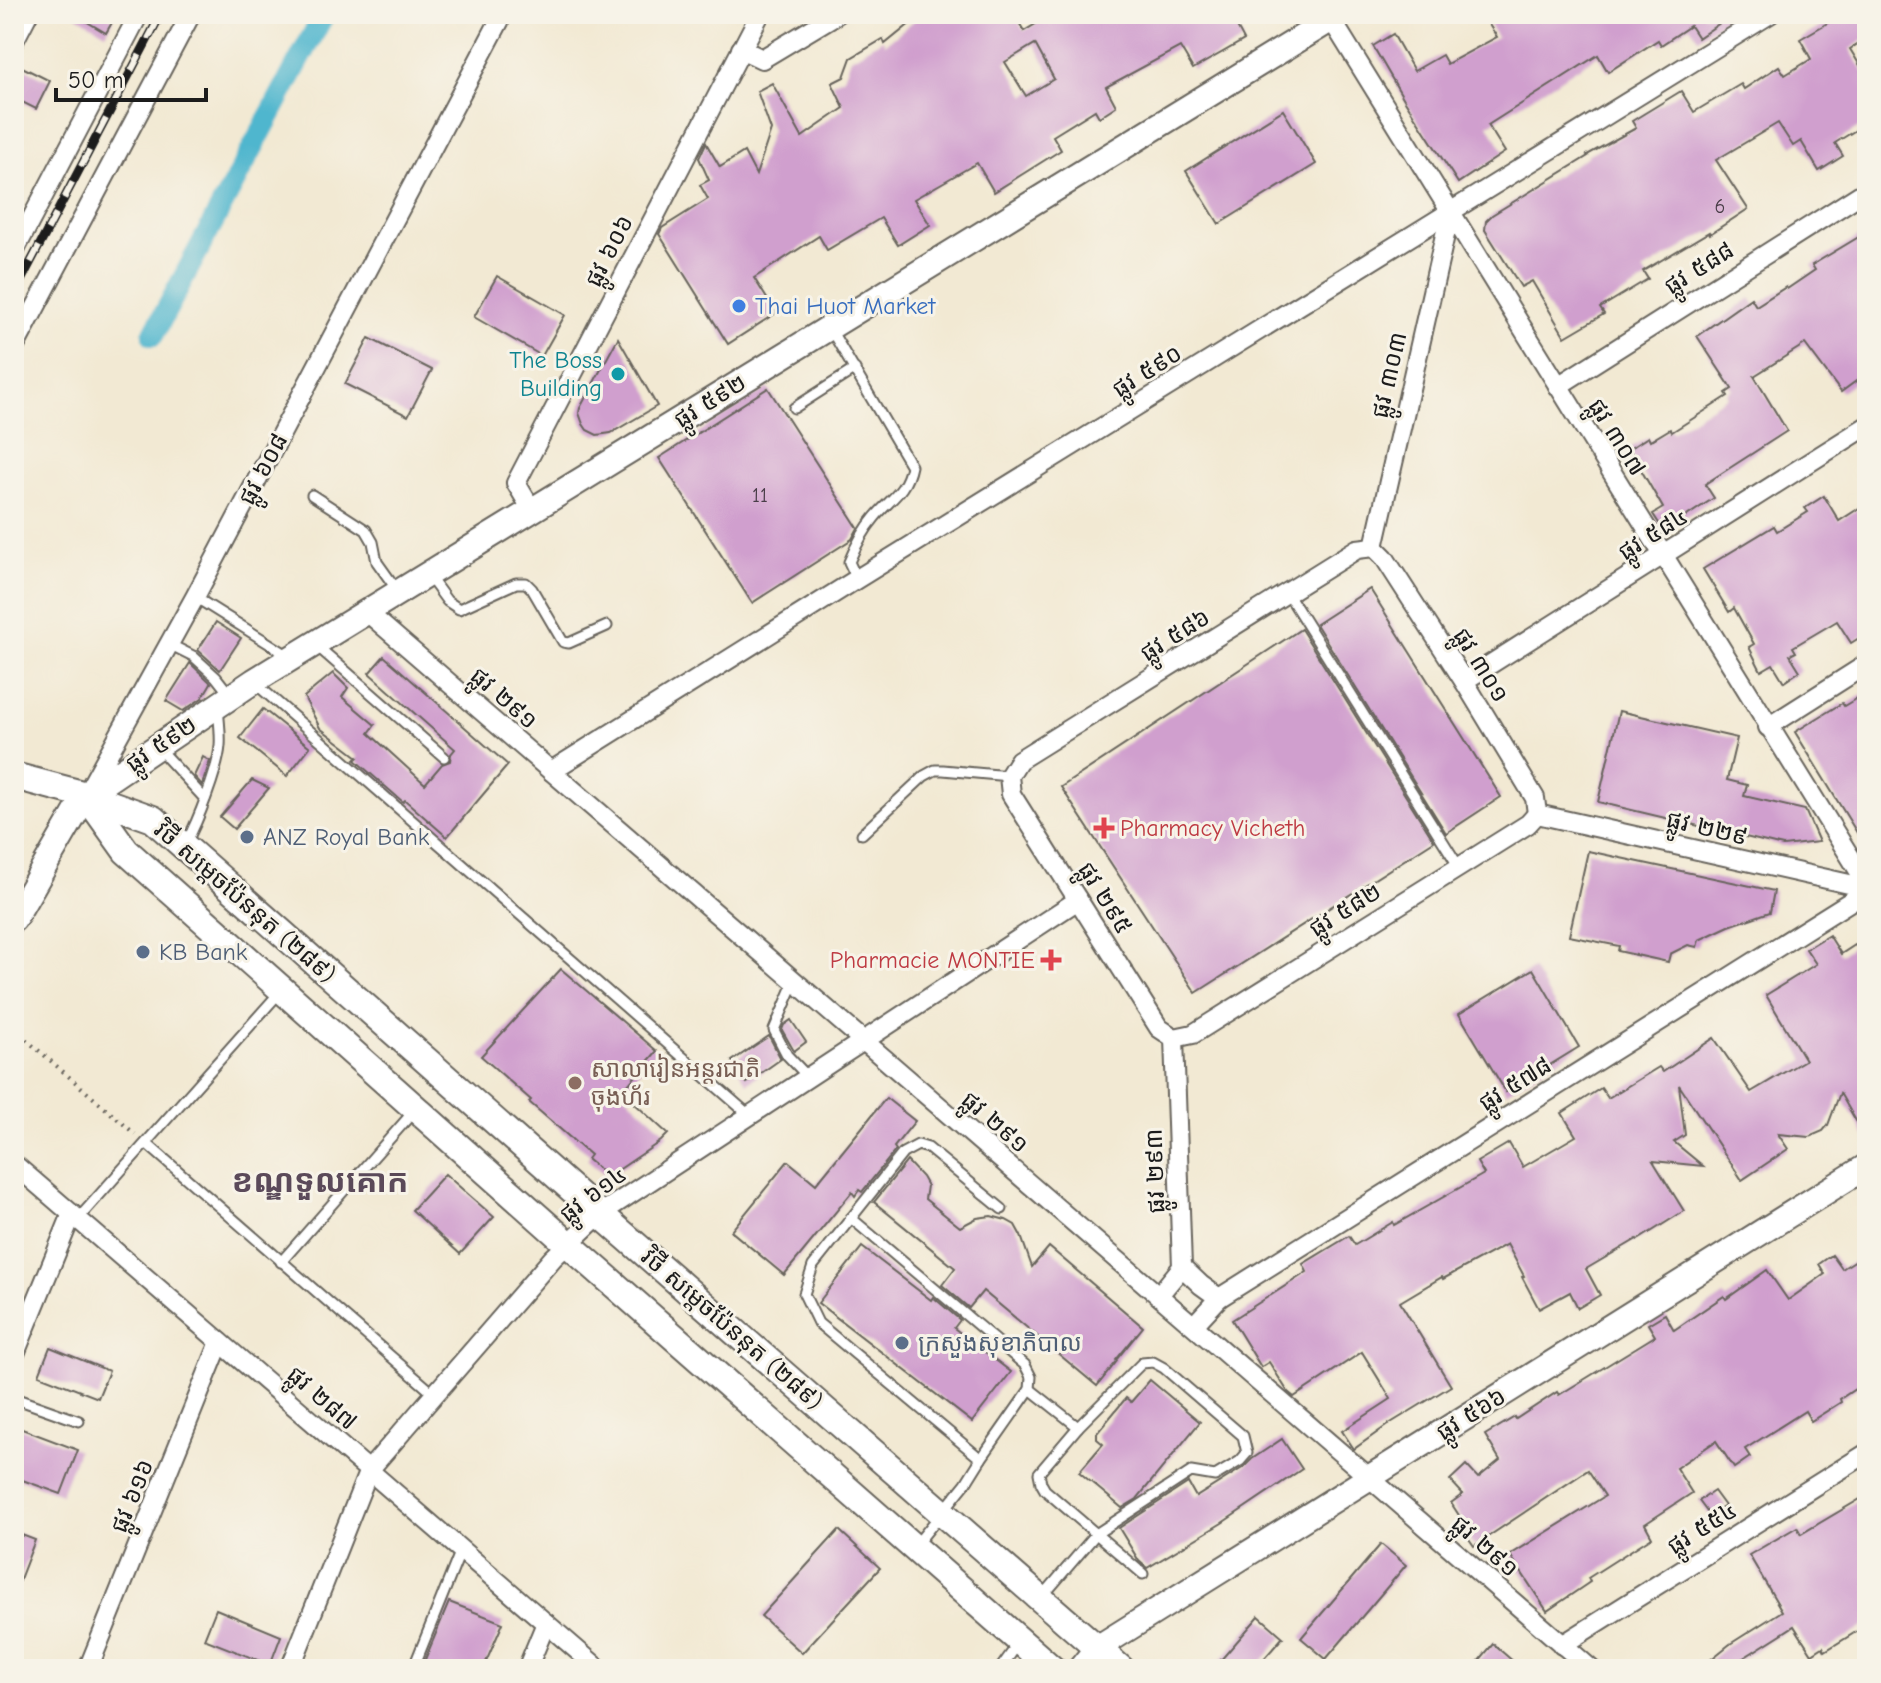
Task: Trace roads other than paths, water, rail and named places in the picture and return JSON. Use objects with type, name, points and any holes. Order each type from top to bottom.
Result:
[{"type":"main road","points":[[14,776],[86,795]]},
{"type":"main road","name":"វិថី សម្តេចប៉ែននុត (២៨៩)","points":[[86,795],[153,819],[1121,1669]]},
{"type":"main road","name":"វិថី សម្តេចប៉ែននុត (២៨៩)","points":[[86,795],[126,851],[1052,1669]]},
{"type":"main road","points":[[794,1443],[824,1410]]},
{"type":"street","points":[[14,41],[28,14]]},
{"type":"street","points":[[14,252],[139,14]]},
{"type":"street","points":[[14,348],[191,14]]},
{"type":"street","name":"ផ្លូវ ៦០៨","points":[[14,919],[195,597],[503,14]]},
{"type":"street","name":"ផ្លូវ ៦០៦","points":[[532,510],[516,483],[760,14]]},
{"type":"street","points":[[741,49],[762,59],[837,14]]},
{"type":"street","name":"ផ្លូវ ៥៩០","points":[[551,771],[1770,14]]},
{"type":"street","name":"ផ្លូវ ៣០៧","points":[[1333,16],[1450,213],[1867,888]]},
{"type":"street","name":"ផ្លូវ ៥៩២","points":[[86,795],[254,681],[1333,16]]},
{"type":"street","name":"ផ្លូវ ៥៨៨","points":[[1558,386],[1867,190]]},
{"type":"street","name":"ផ្លូវ ៣០៣","points":[[1374,547],[1450,213]]},
{"type":"street","name":"ផ្លូវ ៥៨៤","points":[[1464,681],[1867,426]]},
{"type":"street","name":"ផ្លូវ ៥៨៦","points":[[1009,776],[1019,760],[1357,549],[1374,547]]},
{"type":"street","name":"ផ្លូវ ៣០១","points":[[1374,547],[1384,557],[1464,681],[1535,798],[1537,814]]},
{"type":"street","name":"ផ្លូវ ២៩១","points":[[367,612],[1591,1669]]},
{"type":"street","points":[[1768,727],[1867,664]]},
{"type":"street","name":"ផ្លូវ ២៩៥","points":[[1009,776],[1011,794],[1159,1028],[1174,1038]]},
{"type":"street","name":"ផ្លូវ ៥៨២","points":[[1174,1038],[1193,1034],[1528,824],[1537,814]]},
{"type":"street","name":"ផ្លូវ ២២៩","points":[[1537,814],[1867,888]]},
{"type":"street","name":"ផ្លូវ ៥៧៨","points":[[1194,1325],[1219,1298],[1867,888]]},
{"type":"street","name":"ផ្លូវ ៦១៤","points":[[290,1669],[369,1470],[567,1243],[600,1214],[1078,900]]},
{"type":"street","name":"ផ្លូវ ២៩៣","points":[[1174,1038],[1182,1267]]},
{"type":"street","name":"ផ្លូវ ២៨៧","points":[[14,1164],[599,1669]]},
{"type":"street","name":"ផ្លូវ ៥៦៦","points":[[1080,1669],[1097,1648],[1867,1166]]},
{"type":"street","points":[[14,1356],[75,1217]]},
{"type":"street","points":[[1159,1295],[1182,1267],[1219,1298]]},
{"type":"street","name":"ផ្លូវ ៦១៦","points":[[88,1669],[220,1342]]},
{"type":"street","name":"ផ្លូវ ៥៥៤","points":[[1562,1645],[1867,1453]]},
{"type":"street","points":[[527,1669],[546,1623]]},
{"type":"lane","points":[[829,328],[911,466],[908,480],[897,496],[859,538],[849,562],[857,579]]},
{"type":"lane","points":[[794,408],[855,369]]},
{"type":"lane","points":[[312,495],[366,530],[373,542],[377,562],[399,592]]},
{"type":"lane","points":[[428,575],[447,601],[459,609],[516,583],[526,583],[563,642],[569,643],[607,626]]},
{"type":"lane","points":[[1288,594],[1459,867]]},
{"type":"lane","points":[[195,597],[292,658]]},
{"type":"lane","points":[[169,644],[193,656],[216,677],[224,700],[220,747],[205,799],[184,847]]},
{"type":"lane","points":[[315,645],[444,757]]},
{"type":"lane","points":[[254,681],[749,1115]]},
{"type":"lane","points":[[156,746],[205,799]]},
{"type":"lane","points":[[862,834],[924,776],[935,770],[1009,776]]},
{"type":"lane","points":[[795,981],[774,1030],[787,1055],[808,1077]]},
{"type":"lane","points":[[75,1217],[146,1143],[282,990]]},
{"type":"lane","points":[[281,1262],[416,1108]]},
{"type":"lane","points":[[146,1143],[434,1394]]},
{"type":"lane","points":[[981,1459],[818,1323],[804,1294],[813,1266],[903,1153],[918,1145],[928,1148],[1002,1209]]},
{"type":"lane","points":[[851,1218],[1025,1365],[1031,1377],[1030,1389],[943,1513],[913,1548]]},
{"type":"lane","points":[[1040,1599],[1096,1534],[1191,1472],[1215,1476],[1240,1461],[1247,1453],[1243,1436],[1153,1362],[1142,1363],[1078,1427],[1039,1473],[1045,1490],[1096,1534],[1143,1574]]},
{"type":"lane","points":[[1030,1389],[1078,1427]]},
{"type":"lane","points":[[14,1398],[79,1421]]},
{"type":"lane","points":[[413,1669],[461,1550]]},
{"type":"lane","points":[[1000,1669],[1020,1641]]},
{"type":"waterway","points":[[153,335],[324,14]]},
{"type":"railway","points":[[14,294],[161,14]]},
{"type":"place","name":"Thai Huot Market","points":[[739,306]]},
{"type":"place","name":"The Boss Building","points":[[618,374]]},
{"type":"place","name":"Pharmacy Vicheth","points":[[1104,828]]},
{"type":"place","name":"ANZ Royal Bank","points":[[247,837]]},
{"type":"place","name":"KB Bank","points":[[143,952]]},
{"type":"place","name":"Pharmacie MONTIE","points":[[1051,960]]},
{"type":"place","name":"សាលារៀនអន្តរជាតិ ចុងហ័រ","points":[[575,1083]]},
{"type":"place","name":"ក្រសួងសុខាភិបាល","points":[[902,1343]]},
{"type":"district","name":"ខណ្ឌទួលគោក","points":[[320,1181]]}]
